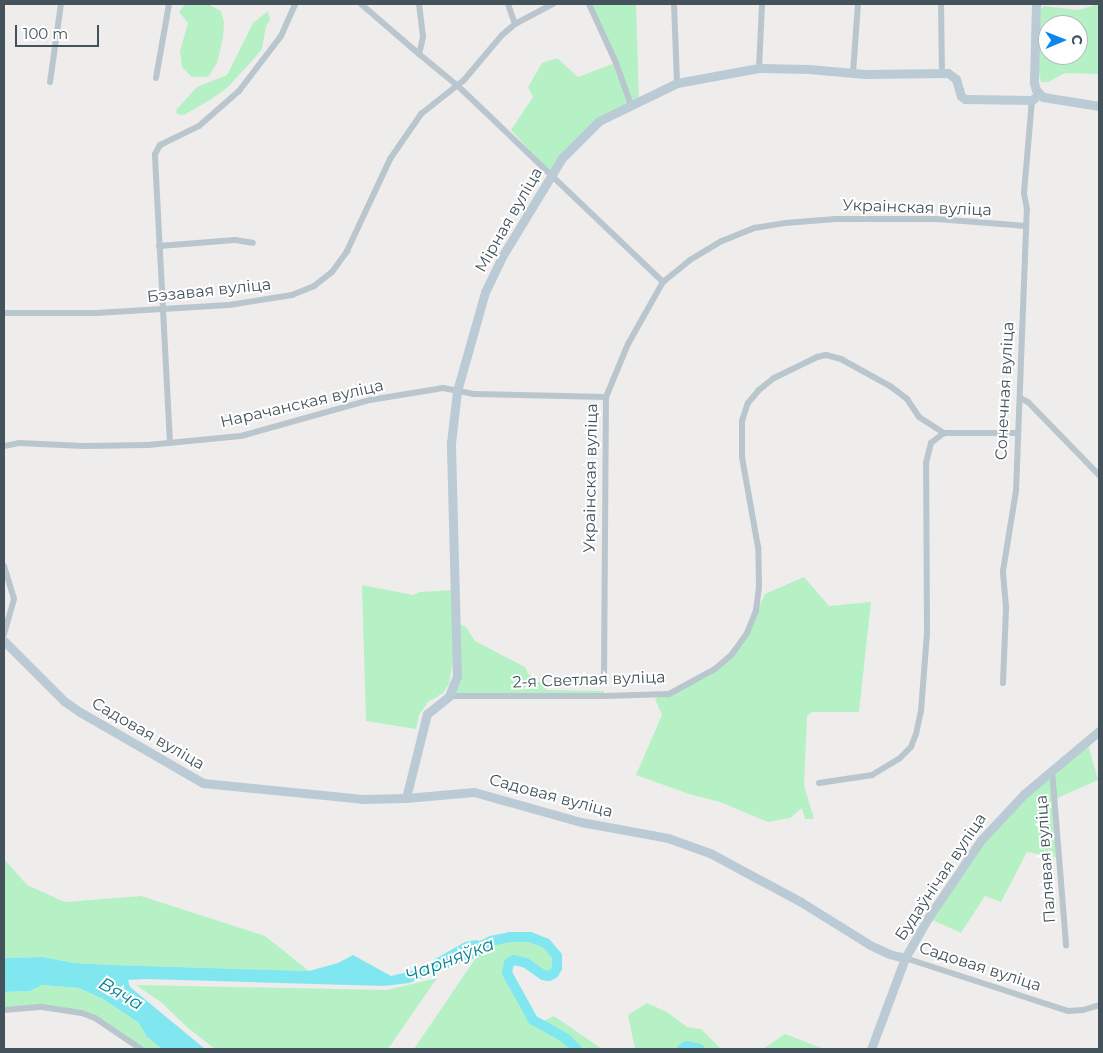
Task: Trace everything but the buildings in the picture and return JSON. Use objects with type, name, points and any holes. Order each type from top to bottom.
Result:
[{"type":"street","points":[[50,82],[61,4]]},
{"type":"street","points":[[156,78],[169,4]]},
{"type":"street","points":[[170,443],[154,161],[157,149],[164,142],[199,126],[239,91],[281,36],[295,4]]},
{"type":"street","points":[[361,4],[458,86],[663,282]]},
{"type":"street","points":[[419,4],[423,37],[419,54]]},
{"type":"street","points":[[508,4],[515,24]]},
{"type":"street","name":"Бэзавая вуліца","points":[[4,313],[163,311],[263,301],[304,291],[324,280],[347,251],[384,172],[405,135],[430,106],[458,86],[502,35],[515,24],[553,4]]},
{"type":"street","points":[[589,4],[616,63],[631,106]]},
{"type":"street","points":[[674,4],[677,83]]},
{"type":"street","points":[[759,68],[762,4]]},
{"type":"street","points":[[853,73],[858,4]]},
{"type":"street","points":[[941,4],[942,73],[952,75],[961,96],[965,99],[1036,95],[1099,106]]},
{"type":"street","name":"Сонечная вуліца","points":[[1003,683],[1006,607],[1003,571],[1013,516],[1020,398],[1026,226],[1026,159],[1036,95],[1034,83],[1036,4]]},
{"type":"street","name":"Мірная вуліца","points":[[449,696],[455,684],[458,662],[451,444],[457,391],[485,292],[503,255],[562,158],[600,121],[677,83],[759,68],[809,69],[853,73],[942,73]]},
{"type":"street","name":"Украінская вуліца","points":[[604,679],[606,397],[628,344],[663,282],[690,260],[722,241],[754,228],[785,223],[836,219],[936,219],[1026,226]]},
{"type":"street","points":[[159,246],[235,240],[254,243]]},
{"type":"street","name":"2-я Светлая вуліца","points":[[449,696],[669,694],[715,669],[732,654],[747,633],[753,618],[759,586],[758,547],[742,457],[740,430],[748,403],[759,390],[774,378],[817,358],[833,356],[890,386],[907,400],[919,417],[944,433]]},
{"type":"street","name":"Нарачанская вуліца","points":[[4,446],[19,443],[84,446],[170,443],[241,436],[342,407],[428,389],[443,388],[489,395],[606,397]]},
{"type":"street","points":[[1020,398],[1028,402],[1099,476]]},
{"type":"street","points":[[819,783],[872,775],[899,759],[911,747],[916,734],[921,711],[927,633],[926,463],[931,443],[944,433],[1017,433]]},
{"type":"street","points":[[4,566],[14,599],[4,635]]},
{"type":"street","name":"Садовая вуліца","points":[[4,641],[64,701],[75,709],[203,783],[362,799],[406,798],[474,792],[582,822],[690,844],[718,856],[770,884],[870,944],[905,958],[1062,1009],[1083,1010],[1099,1005]]},
{"type":"street","points":[[406,798],[427,714],[449,696]]},
{"type":"street","name":"Будаўнічая вуліца","points":[[872,1049],[905,958],[928,918],[994,823],[1052,770],[1099,731]]},
{"type":"street","name":"Палявая вуліца","points":[[1052,770],[1066,945]]},
{"type":"street","points":[[4,1010],[42,1007],[82,1013],[102,1022],[141,1049]]},
{"type":"green space","points":[[185,4],[208,4],[221,11],[224,23],[223,38],[217,63],[208,77],[192,77],[182,67],[180,51],[188,23],[179,12]]},
{"type":"green space","points":[[589,4],[636,4],[639,102],[599,121],[552,175],[511,130],[533,97],[528,87],[542,63],[557,58],[578,77],[615,63]]},
{"type":"green space","points":[[1099,4],[1099,74],[1065,73],[1048,82],[1041,82],[1037,63],[1038,50],[1038,65],[1088,65],[1088,15],[1041,15],[1041,9],[1044,6],[1078,10]]},
{"type":"green space","points":[[268,11],[270,20],[266,26],[262,49],[252,61],[227,88],[184,115],[177,114],[176,110],[197,87],[227,75],[253,23]]},
{"type":"green space","points":[[804,577],[829,606],[871,602],[859,712],[812,712],[807,716],[804,785],[814,819],[805,819],[802,808],[790,818],[768,822],[720,802],[689,794],[636,775],[662,715],[655,699],[715,669],[747,633],[765,594]]},
{"type":"green space","points":[[362,585],[413,595],[420,592],[452,590],[453,662],[449,684],[443,693],[428,702],[419,715],[416,729],[366,721]]},
{"type":"green space","points":[[457,623],[466,627],[475,641],[525,667],[528,674],[542,683],[546,690],[604,691],[604,696],[449,696],[453,690]]},
{"type":"green space","points":[[1087,741],[1098,780],[1055,799],[1060,858],[1027,852],[1001,902],[985,896],[961,933],[928,918],[994,823]]},
{"type":"green space","points":[[4,859],[27,885],[65,902],[141,896],[265,936],[309,971],[74,963],[43,957],[4,958]]},
{"type":"green space","points":[[521,936],[546,943],[554,950],[558,962],[557,968],[549,976],[538,973],[520,960],[509,963],[508,977],[519,993],[528,1014],[537,1024],[554,1016],[602,1049],[414,1049],[475,959],[480,956],[485,948],[484,944],[500,939]]},
{"type":"green space","points":[[437,978],[388,1049],[215,1049],[188,1028],[162,1003],[136,985],[387,990]]},
{"type":"green space","points":[[42,985],[79,988],[103,999],[139,1023],[147,1037],[162,1049],[141,1049],[95,1018],[66,1009],[4,1011],[4,992],[30,991]]},
{"type":"green space","points":[[647,1003],[667,1012],[687,1027],[701,1029],[721,1049],[635,1049],[628,1015]]},
{"type":"green space","points":[[785,1034],[824,1049],[763,1049]]},
{"type":"water","name":"Вяча","points":[[477,940],[484,944],[485,948],[480,956],[409,983],[384,986],[128,980],[130,987],[205,1049],[162,1049],[147,1037],[139,1023],[103,999],[79,988],[42,985],[30,991],[4,992],[4,958],[43,957],[74,963],[309,971],[338,963],[353,955],[391,976],[416,970],[465,942]]},
{"type":"waterway","name":"Чарняўка","points":[[472,950],[491,941],[510,937],[530,937],[546,943],[557,956],[557,968],[554,973],[549,976],[543,975],[526,963],[514,960],[509,963],[507,973],[533,1020],[565,1038],[577,1049]]},
{"type":"waterway","name":"Чарняўка","points":[[682,1049],[687,1046],[700,1049]]}]
